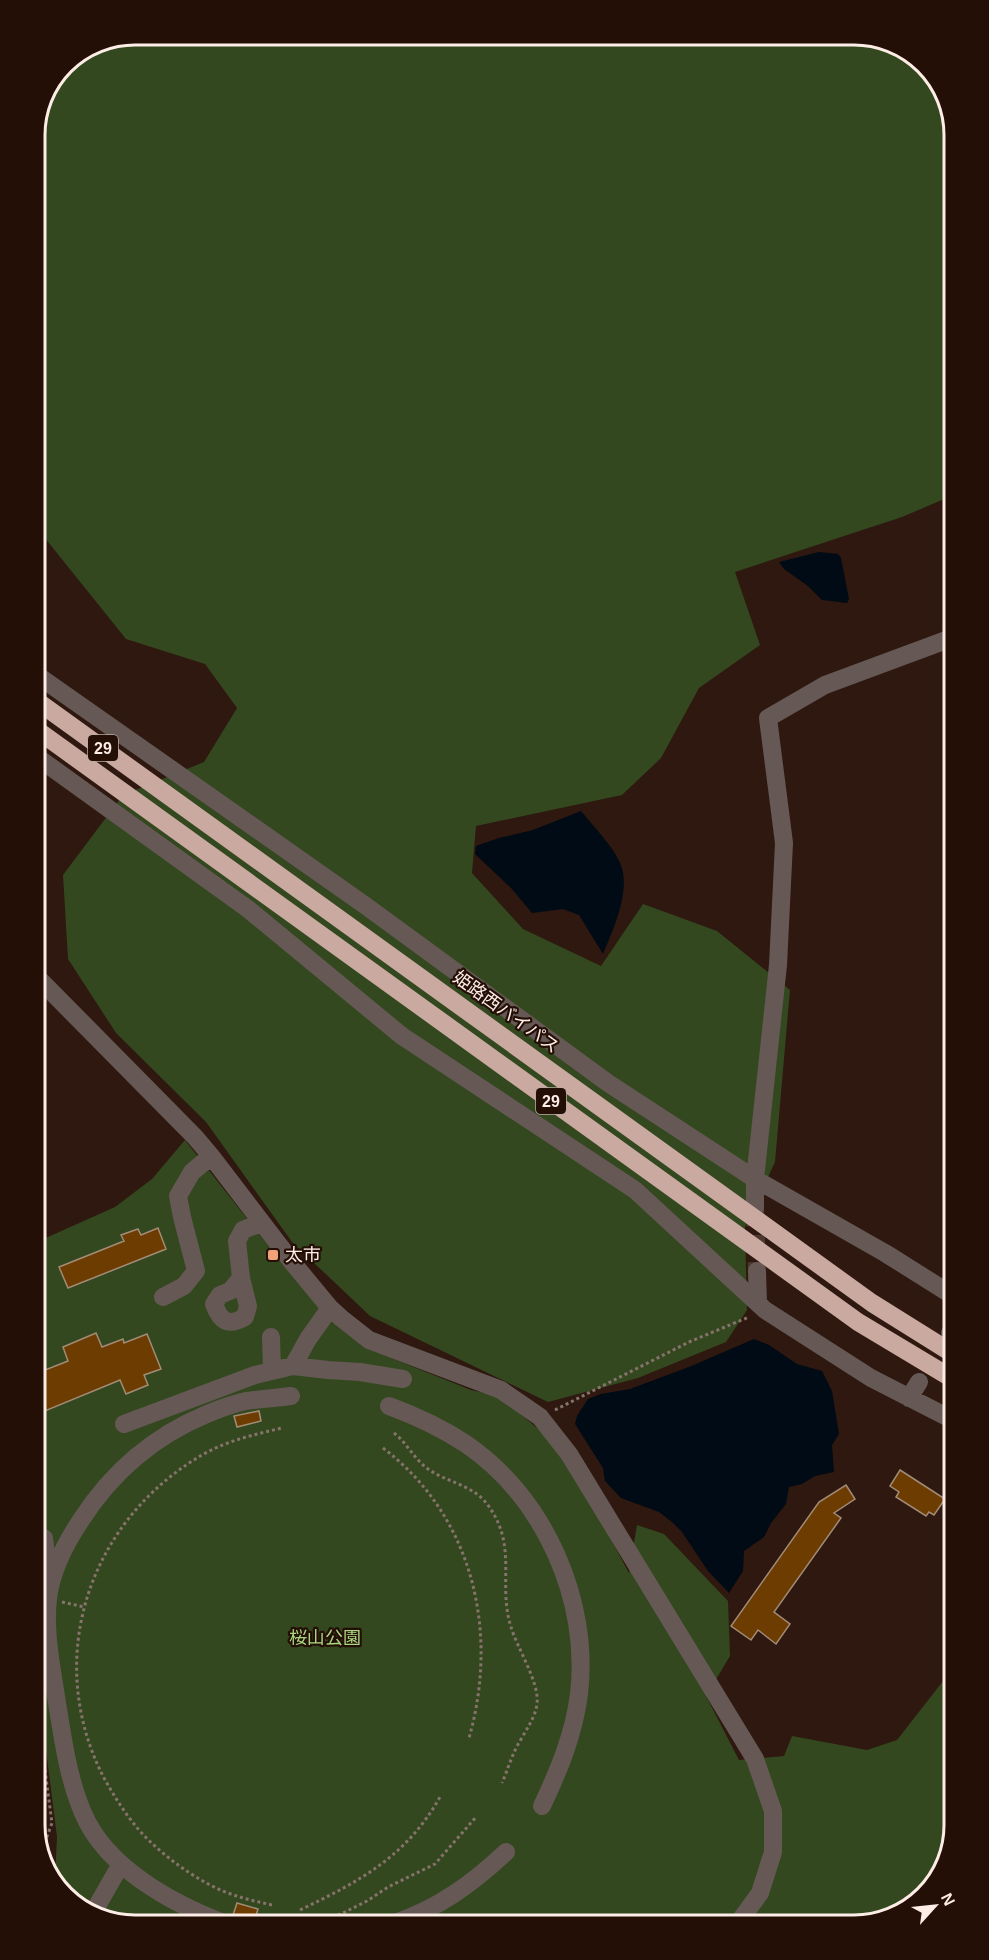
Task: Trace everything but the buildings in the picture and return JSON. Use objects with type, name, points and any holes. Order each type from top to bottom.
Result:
[{"type":"highway","name":"姫路西バイパス","points":[[45,707],[872,1303],[944,1348]]},
{"type":"highway","name":"29","points":[[45,736],[849,1316],[944,1374]]},
{"type":"street","points":[[755,1208],[755,1179],[778,965],[784,843],[768,718],[825,685],[944,641]]},
{"type":"street","points":[[45,681],[356,899],[608,1083],[755,1179],[885,1253],[944,1290]]},
{"type":"street","points":[[45,763],[248,909],[402,1036],[634,1190],[762,1307],[871,1378],[944,1416]]},
{"type":"street","points":[[45,985],[211,1156],[261,1223],[330,1308],[369,1340],[501,1390],[540,1417],[569,1454],[755,1759],[774,1811],[772,1852],[760,1893],[744,1915]]},
{"type":"street","points":[[163,1297],[184,1286],[196,1271],[178,1196],[192,1172],[211,1156]]},
{"type":"street","points":[[241,1278],[237,1241],[243,1230],[261,1223]]},
{"type":"street","points":[[757,1271],[762,1307]]},
{"type":"street","points":[[293,1366],[308,1339],[330,1308]]},
{"type":"street","points":[[271,1337],[272,1370]]},
{"type":"street","points":[[124,1424],[272,1370],[293,1366],[327,1371],[360,1372],[403,1379]]},
{"type":"street","points":[[909,1398],[919,1382]]},
{"type":"street","points":[[197,1915],[121,1864],[96,1837],[83,1814],[72,1780],[62,1735],[52,1669],[48,1599],[53,1574],[66,1542],[89,1507],[116,1474],[138,1454],[162,1437],[195,1419],[222,1408],[244,1402],[291,1396]]},
{"type":"street","points":[[389,1406],[441,1428],[468,1445],[500,1473],[521,1496],[539,1522],[557,1557],[568,1586],[579,1634],[579,1685],[574,1720],[563,1762],[542,1806]]},
{"type":"street","points":[[45,1546],[47,1562],[53,1574]]},
{"type":"street","points":[[415,1915],[450,1898],[480,1877],[506,1852]]},
{"type":"street","points":[[97,1907],[121,1864]]},
{"type":"path","points":[[540,1417],[762,1307]]},
{"type":"path","points":[[272,1905],[236,1896],[187,1870],[156,1847],[125,1812],[113,1795],[90,1746],[79,1705],[76,1652],[84,1607],[94,1576],[121,1529],[146,1499],[168,1479],[199,1457],[251,1435],[282,1428]]},
{"type":"path","points":[[394,1433],[428,1469],[463,1485],[486,1503],[500,1528],[506,1547],[507,1612],[517,1644],[536,1689],[537,1702],[533,1719],[519,1742],[502,1783]]},
{"type":"path","points":[[383,1448],[398,1459],[434,1501],[452,1531],[470,1574],[479,1616],[482,1659],[481,1682],[469,1738]]},
{"type":"path","points":[[45,1765],[52,1823],[46,1838]]},
{"type":"path","points":[[300,1910],[351,1885],[383,1863],[414,1834],[440,1797]]},
{"type":"path","points":[[337,1915],[435,1864],[476,1818]]},
{"type":"green space","points":[[135,45],[860,45],[889,52],[899,57],[918,71],[932,90],[942,117],[944,135],[944,499],[902,517],[735,572],[760,645],[699,688],[661,758],[622,795],[476,826],[472,873],[523,929],[601,966],[643,904],[717,931],[790,990],[775,1162],[745,1227],[747,1310],[726,1342],[638,1378],[548,1402],[370,1316],[292,1242],[206,1122],[116,1033],[68,959],[63,875],[123,795],[204,762],[237,708],[205,664],[126,639],[45,538],[45,129],[52,100],[60,85],[71,71],[85,60],[100,52]]},
{"type":"green space","name":"桜山公園","points":[[185,1140],[329,1320],[366,1348],[471,1390],[499,1396],[549,1438],[607,1532],[629,1573],[637,1525],[664,1534],[728,1601],[730,1656],[706,1696],[739,1760],[784,1756],[792,1736],[867,1750],[897,1740],[944,1680],[944,1825],[941,1848],[928,1876],[905,1876],[905,1899],[889,1908],[854,1915],[129,1915],[95,1906],[71,1889],[56,1867],[57,1837],[45,1742],[45,1238],[115,1207],[152,1179]]},
{"type":"shaded area","points":[[819,552],[838,554],[841,558],[849,599],[847,603],[822,600],[808,586],[784,569],[779,562]]},
{"type":"shaded area","points":[[581,811],[613,850],[623,873],[623,897],[603,954],[579,915],[563,909],[532,913],[511,888],[475,854],[476,846],[533,830]]},
{"type":"shaded area","points":[[754,1339],[769,1345],[797,1364],[822,1371],[832,1391],[839,1434],[832,1445],[834,1472],[815,1476],[802,1484],[789,1487],[786,1504],[771,1523],[764,1537],[744,1551],[743,1571],[729,1593],[708,1571],[682,1532],[672,1522],[659,1512],[621,1498],[605,1481],[603,1468],[575,1424],[577,1416],[588,1399],[601,1394],[630,1389]]},
{"type":"tunnel","points":[[755,1208],[757,1271]]},
{"type":"place","name":"太市","points":[[273,1255]]}]
